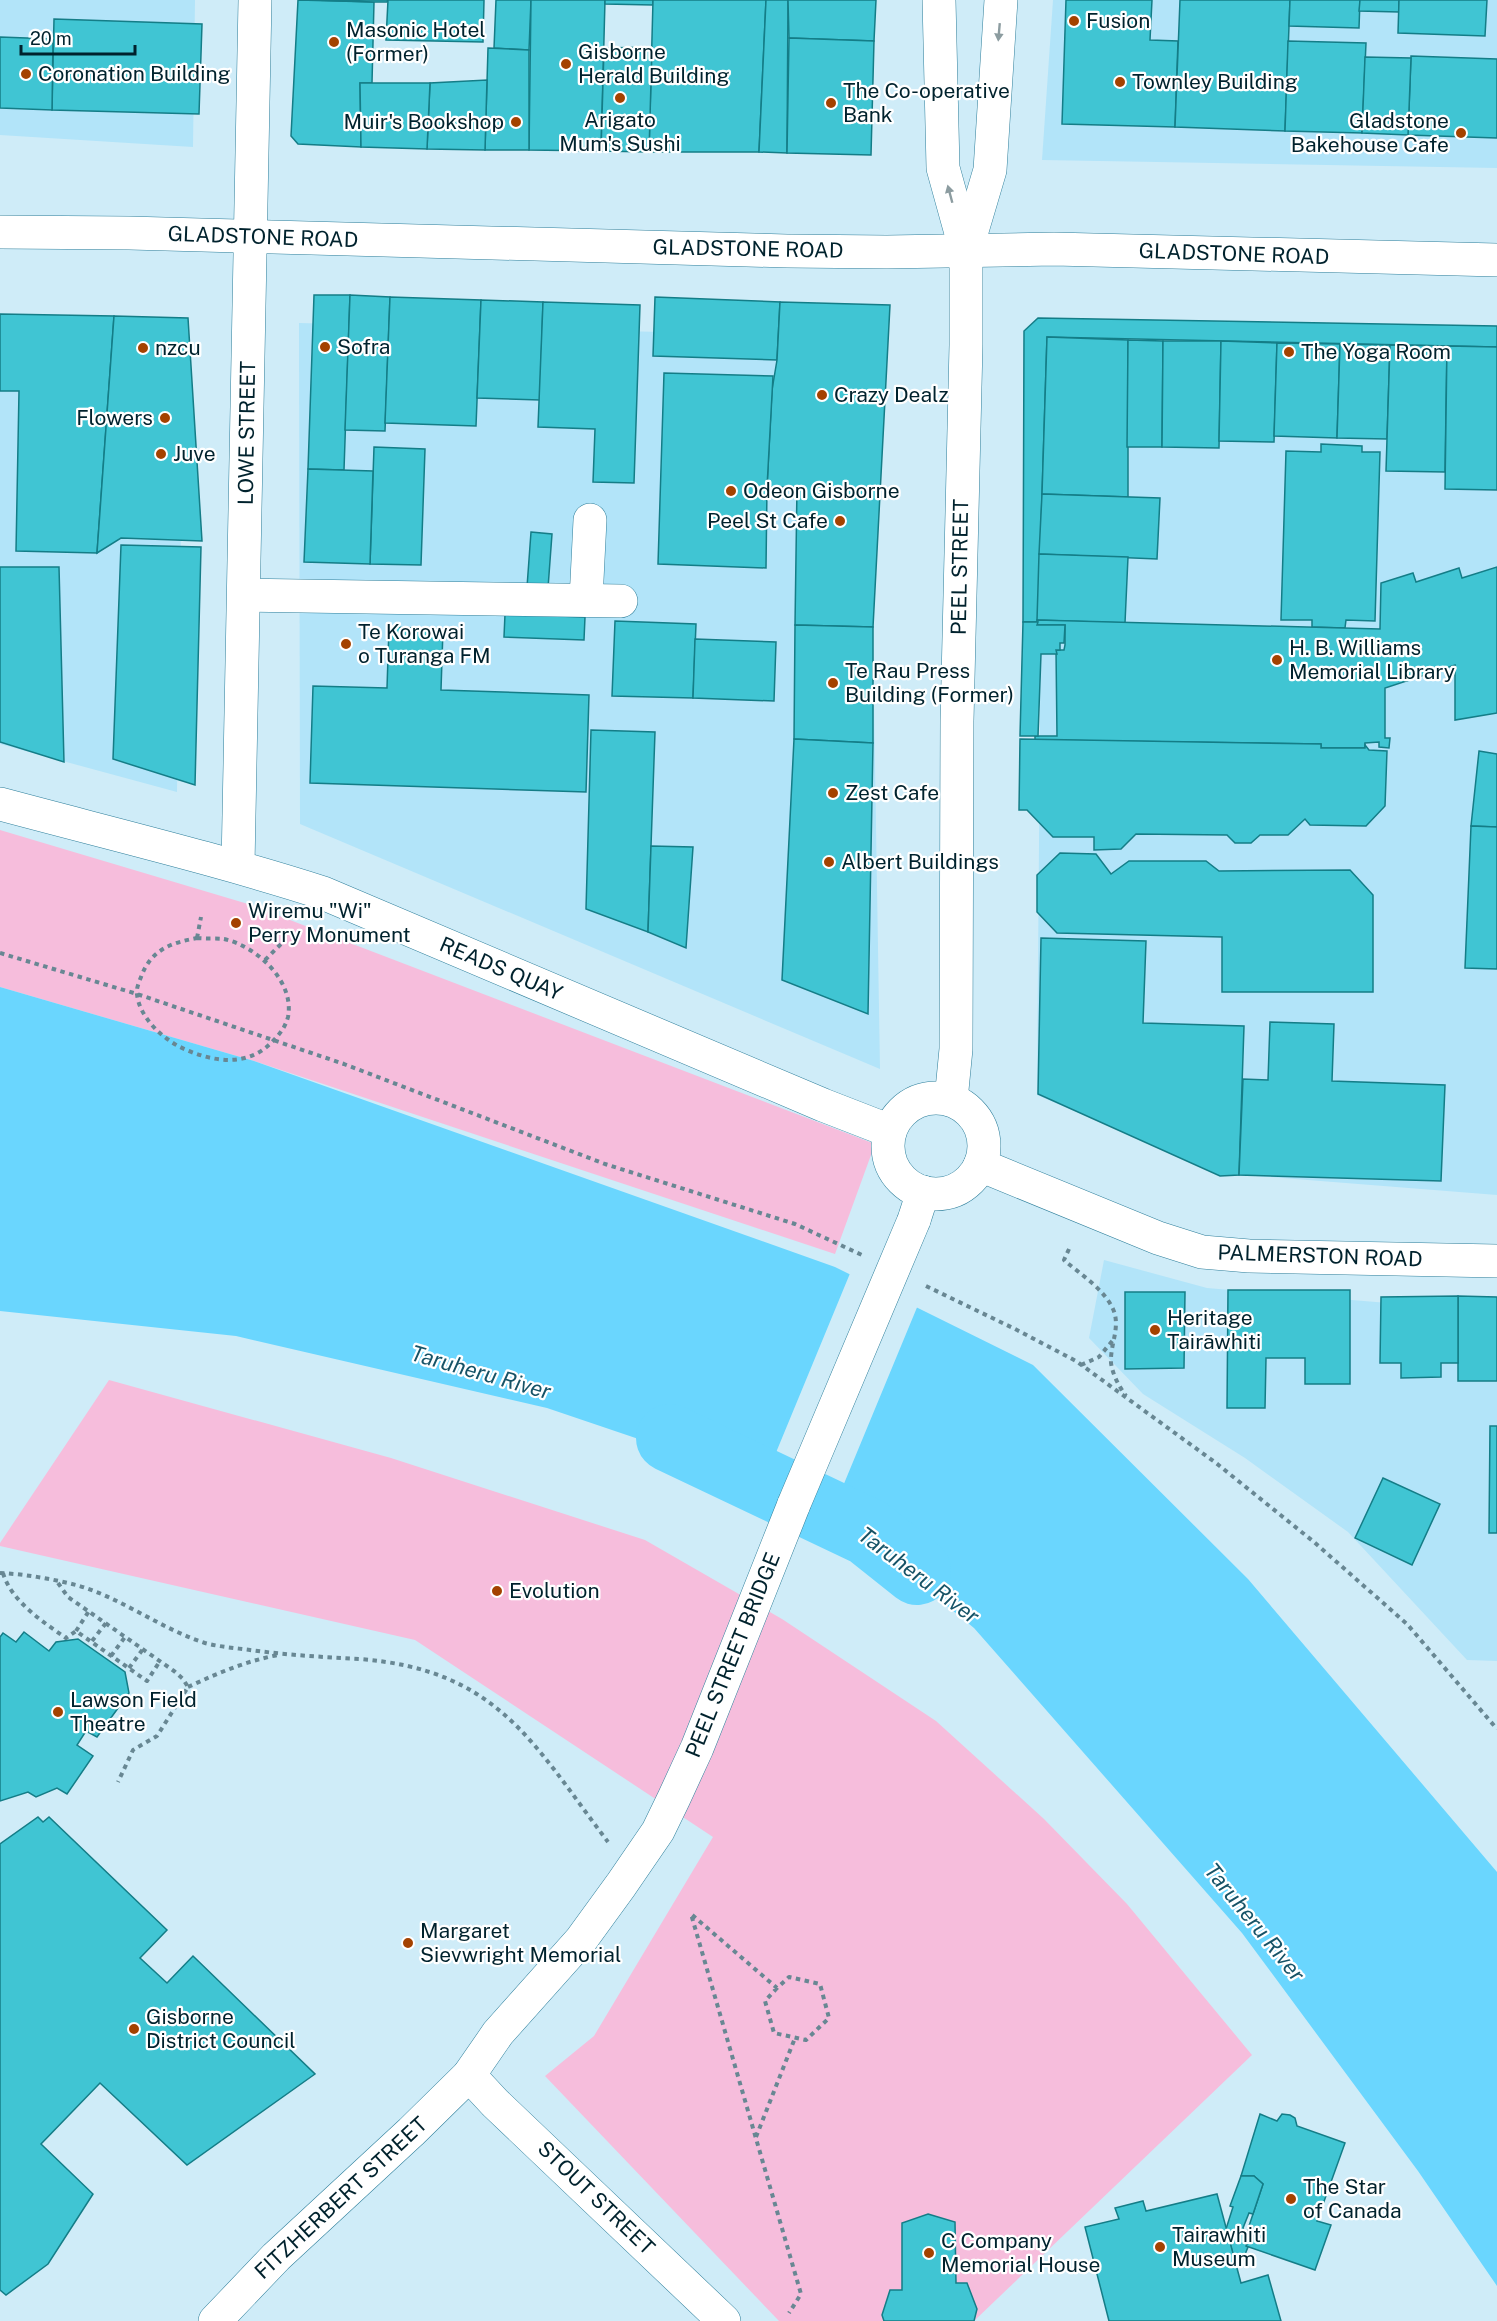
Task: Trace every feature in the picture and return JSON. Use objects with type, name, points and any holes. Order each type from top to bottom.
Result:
[{"type":"street","name":"LOWE STREET","points":[[238,866],[255,0]]},
{"type":"street","name":"PEEL STREET","points":[[939,0],[943,168],[966,250],[967,337],[957,721],[957,1049],[951,1100]]},
{"type":"street","name":"PEEL STREET","points":[[966,250],[990,170],[1001,0]]},
{"type":"street","name":"GLADSTONE ROAD","points":[[0,232],[809,251],[1054,249],[1497,260]]},
{"type":"street","points":[[586,600],[590,520]]},
{"type":"street","points":[[244,595],[621,601]]},
{"type":"street","name":"READS QUAY","points":[[0,804],[204,860],[238,866],[323,893],[823,1105],[890,1131]]},
{"type":"street","points":[[936,1098],[951,1100],[965,1108],[976,1119],[982,1134],[984,1149],[980,1165],[963,1186],[950,1192],[937,1194],[919,1206],[890,1162],[887,1146],[890,1131],[897,1117],[908,1107],[921,1100],[936,1098]]},
{"type":"street","name":"PALMERSTON ROAD","points":[[980,1165],[1158,1238],[1202,1252],[1249,1256],[1497,1261]]},
{"type":"street","name":"PEEL STREET BRIDGE","points":[[468,2075],[498,2033],[581,1940],[658,1831],[697,1748],[794,1504],[919,1206]]},
{"type":"street","name":"FITZHERBERT STREET","points":[[215,2321],[276,2257],[411,2132],[468,2075]]},
{"type":"street","name":"STOUT STREET","points":[[468,2075],[724,2321]]},
{"type":"path","points":[[197,938],[201,917]]},
{"type":"path","points":[[197,938],[224,939],[246,947],[265,960],[276,974],[289,1004],[288,1017],[282,1032],[274,1041],[258,1053],[235,1061],[216,1059],[171,1042],[156,1031],[142,1008],[137,994],[138,983],[150,959],[161,948],[177,942],[197,938]]},
{"type":"path","points":[[265,960],[282,943]]},
{"type":"path","points":[[0,953],[137,994],[344,1064],[605,1164],[795,1224],[863,1256]]},
{"type":"path","points":[[1070,1249],[1064,1260],[1105,1297],[1112,1308],[1117,1321],[1111,1362],[1114,1378],[1128,1399]]},
{"type":"path","points":[[924,1285],[1015,1329],[1081,1365],[1216,1463],[1314,1542],[1407,1624],[1497,1729]]},
{"type":"path","points":[[1081,1365],[1099,1357],[1114,1339]]},
{"type":"path","points":[[89,1611],[76,1631],[66,1638],[22,1603],[6,1583],[2,1573],[25,1575],[77,1586],[174,1631],[208,1644],[285,1654],[398,1664],[429,1671],[470,1689],[513,1721],[532,1742],[631,1871]]},
{"type":"path","points":[[58,1583],[68,1597],[160,1661],[183,1679],[188,1687]]},
{"type":"path","points":[[92,1641],[106,1623]]},
{"type":"path","points":[[76,1631],[147,1681],[160,1661]]},
{"type":"path","points":[[111,1656],[125,1637]]},
{"type":"path","points":[[129,1668],[143,1649]]},
{"type":"path","points":[[118,1782],[134,1750],[157,1736],[188,1687],[256,1659],[285,1654]]},
{"type":"path","points":[[777,1988],[691,1914],[801,2294],[789,2313]]},
{"type":"path","points":[[789,1977],[820,1984],[829,2018],[806,2040],[774,2033],[765,2001],[777,1988],[789,1977]]},
{"type":"path","points":[[756,2137],[795,2038]]},
{"type":"shaded area","points":[[0,0],[195,0],[193,147],[0,135]]},
{"type":"shaded area","points":[[1053,0],[1497,0],[1497,168],[1042,160]]},
{"type":"shaded area","points":[[0,317],[184,321],[177,792],[0,744]]},
{"type":"shaded area","points":[[299,323],[868,337],[880,1069],[300,824]]},
{"type":"shaded area","points":[[1043,341],[1497,347],[1497,1195],[1219,1173],[1037,1095]]},
{"type":"shaded area","points":[[0,830],[248,904],[875,1144],[835,1254],[254,1061],[0,987]]},
{"type":"shaded area","points":[[1104,1260],[1207,1288],[1497,1312],[1497,1661],[1467,1660],[1348,1532],[1245,1458],[1143,1394],[1089,1338]]},
{"type":"shaded area","points":[[109,1380],[391,1458],[645,1540],[782,1619],[936,1721],[1044,1819],[1127,1904],[1252,2055],[974,2321],[779,2321],[545,2076],[594,2036],[713,1837],[415,1640],[0,1546]]},
{"type":"water","points":[[0,987],[254,1061],[835,1267],[1033,1365],[1248,1579],[1497,1872],[1497,2286],[1418,2171],[1242,1933],[974,1628],[816,1499],[547,1408],[236,1336],[0,1311]]},
{"type":"pier","points":[[851,1271],[918,1305],[831,1515],[815,1502],[763,1484]]},
{"type":"building","name":"Masonic Hotel (Former)","points":[[298,0],[374,2],[372,83],[360,83],[361,147],[298,144],[291,136]]},
{"type":"building","points":[[312,0],[388,0],[387,2],[374,2]]},
{"type":"building","points":[[388,0],[484,0],[483,42],[386,40]]},
{"type":"building","points":[[496,0],[531,0],[529,50],[494,48]]},
{"type":"building","name":"Gisborne Herald Building","points":[[531,0],[605,0],[601,151],[529,150]]},
{"type":"building","points":[[605,0],[653,0],[653,5],[605,4]]},
{"type":"building","points":[[653,0],[766,0],[759,152],[649,152]]},
{"type":"building","points":[[766,0],[788,0],[787,153],[759,152]]},
{"type":"building","points":[[788,0],[876,0],[874,41],[789,38]]},
{"type":"building","name":"Townley Building","points":[[1066,0],[1152,0],[1150,40],[1178,41],[1175,127],[1062,124]]},
{"type":"building","points":[[1180,0],[1290,0],[1285,131],[1175,127]]},
{"type":"building","points":[[1290,0],[1360,0],[1359,28],[1289,26]]},
{"type":"building","points":[[1360,0],[1399,0],[1399,12],[1359,11]]},
{"type":"building","points":[[1399,0],[1487,0],[1485,36],[1398,33]]},
{"type":"building","points":[[54,19],[202,24],[199,114],[52,110]]},
{"type":"building","name":"Coronation Building","points":[[0,37],[53,39],[52,110],[0,108]]},
{"type":"building","points":[[789,38],[874,41],[871,155],[787,153]]},
{"type":"building","points":[[1288,41],[1366,43],[1362,133],[1285,131]]},
{"type":"building","points":[[652,47],[649,152],[601,151],[604,48]]},
{"type":"building","points":[[488,48],[529,50],[529,150],[485,150]]},
{"type":"building","points":[[1411,56],[1497,59],[1497,138],[1408,135]]},
{"type":"building","points":[[1365,57],[1411,58],[1408,135],[1362,133]]},
{"type":"building","points":[[487,80],[485,150],[427,149],[430,83]]},
{"type":"building","points":[[360,83],[430,83],[427,149],[361,147]]},
{"type":"building","points":[[314,295],[350,295],[344,470],[308,469]]},
{"type":"building","points":[[350,295],[390,297],[385,431],[345,430]]},
{"type":"building","points":[[390,297],[481,300],[476,426],[385,423]]},
{"type":"building","points":[[655,297],[780,302],[777,360],[653,356]]},
{"type":"building","points":[[481,300],[543,302],[540,400],[477,398]]},
{"type":"building","points":[[543,302],[640,305],[634,483],[593,482],[595,429],[538,427]]},
{"type":"building","points":[[780,302],[890,305],[873,627],[795,625],[797,487],[767,487],[772,390],[777,360]]},
{"type":"building","points":[[0,314],[114,316],[97,553],[16,551],[19,391],[0,391]]},
{"type":"building","points":[[114,316],[188,318],[202,541],[121,538],[97,553]]},
{"type":"building","points":[[1038,318],[1497,326],[1497,347],[1047,337],[1038,622],[1023,622],[1024,331]]},
{"type":"building","points":[[1047,337],[1128,340],[1128,497],[1042,494]]},
{"type":"building","points":[[1128,340],[1163,341],[1162,447],[1127,447]]},
{"type":"building","points":[[1163,341],[1221,341],[1219,448],[1162,447]]},
{"type":"building","points":[[1221,341],[1277,343],[1274,442],[1219,441]]},
{"type":"building","points":[[1277,343],[1340,344],[1337,438],[1274,436]]},
{"type":"building","points":[[1340,344],[1390,345],[1387,439],[1337,438]]},
{"type":"building","points":[[1390,345],[1447,346],[1445,472],[1386,471]]},
{"type":"building","points":[[1447,346],[1497,347],[1497,490],[1445,489]]},
{"type":"building","points":[[664,373],[773,376],[767,487],[766,568],[658,564]]},
{"type":"building","points":[[1321,444],[1362,446],[1362,452],[1380,452],[1375,621],[1346,620],[1345,628],[1312,627],[1312,620],[1281,620],[1286,451],[1321,452]]},
{"type":"building","points":[[374,447],[425,449],[421,565],[370,564]]},
{"type":"building","points":[[308,469],[373,471],[370,564],[304,562]]},
{"type":"building","points":[[1042,494],[1160,498],[1157,559],[1039,554]]},
{"type":"building","points":[[531,532],[552,534],[548,588],[527,587]]},
{"type":"building","points":[[121,545],[201,547],[195,785],[113,759]]},
{"type":"building","points":[[1039,554],[1128,557],[1125,623],[1037,620]]},
{"type":"building","points":[[0,567],[59,567],[64,762],[0,742]]},
{"type":"building","name":"H. B. Williams Memorial Library","points":[[1497,567],[1497,713],[1455,720],[1455,665],[1385,688],[1385,738],[1390,738],[1389,748],[1379,747],[1379,742],[1365,743],[1365,748],[1321,748],[1321,744],[1035,740],[1035,736],[1057,736],[1056,650],[1064,650],[1065,645],[1065,625],[1037,625],[1037,620],[1380,629],[1381,583],[1413,573],[1416,582],[1459,568],[1462,578]]},
{"type":"building","points":[[505,614],[585,617],[584,640],[504,637]]},
{"type":"building","points":[[615,621],[696,624],[693,698],[612,696]]},
{"type":"building","points":[[1023,622],[1038,622],[1037,625],[1065,625],[1064,643],[1060,643],[1060,650],[1056,650],[1057,654],[1041,654],[1038,736],[1020,736]]},
{"type":"building","name":"Te Rau Press Building (Former)","points":[[795,625],[873,627],[873,743],[794,739]]},
{"type":"building","points":[[389,627],[443,629],[441,690],[589,695],[586,792],[310,783],[313,686],[387,688]]},
{"type":"building","points":[[695,639],[776,642],[774,701],[693,698]]},
{"type":"building","points":[[591,730],[655,732],[648,932],[586,909]]},
{"type":"building","name":"Albert Buildings","points":[[794,739],[873,743],[868,1014],[782,980]]},
{"type":"building","points":[[1020,739],[1321,744],[1321,748],[1365,748],[1365,745],[1369,750],[1387,751],[1385,806],[1366,826],[1310,825],[1305,819],[1288,835],[1260,835],[1251,843],[1235,843],[1227,835],[1136,834],[1121,849],[1094,850],[1094,837],[1053,837],[1027,810],[1019,810]]},
{"type":"building","points":[[1479,751],[1497,754],[1497,827],[1471,826]]},
{"type":"building","points":[[1471,826],[1497,827],[1497,969],[1465,968]]},
{"type":"building","points":[[651,846],[693,847],[686,948],[648,932]]},
{"type":"building","points":[[1060,853],[1096,854],[1111,874],[1129,861],[1206,861],[1219,871],[1350,870],[1373,895],[1373,992],[1222,992],[1222,937],[1057,933],[1037,912],[1037,875]]},
{"type":"building","points":[[1041,938],[1146,941],[1143,1023],[1244,1026],[1239,1175],[1220,1176],[1038,1094]]},
{"type":"building","points":[[1270,1022],[1334,1024],[1332,1081],[1445,1085],[1441,1181],[1239,1175],[1243,1079],[1268,1080]]},
{"type":"building","points":[[1228,1290],[1350,1290],[1350,1384],[1305,1384],[1305,1358],[1266,1358],[1265,1408],[1227,1408]]},
{"type":"building","name":"Heritage Tairāwhiti","points":[[1125,1292],[1185,1292],[1184,1368],[1125,1369]]},
{"type":"building","points":[[1458,1296],[1497,1297],[1497,1381],[1458,1381]]},
{"type":"building","points":[[1458,1296],[1458,1363],[1441,1363],[1441,1377],[1401,1378],[1401,1363],[1380,1363],[1381,1297]]},
{"type":"building","points":[[1490,1426],[1497,1426],[1497,1533],[1489,1533]]},
{"type":"building","points":[[1383,1478],[1440,1504],[1412,1565],[1355,1538]]},
{"type":"building","name":"Lawson Field Theatre","points":[[24,1632],[49,1651],[56,1642],[78,1639],[125,1672],[129,1693],[97,1737],[86,1731],[77,1745],[93,1756],[67,1794],[57,1788],[36,1797],[28,1792],[0,1801],[0,1637],[3,1633],[16,1642]]},
{"type":"building","name":"Gisborne District Council","points":[[38,1817],[43,1822],[49,1817],[167,1930],[140,1958],[167,1983],[193,1956],[315,2074],[187,2165],[100,2083],[41,2144],[93,2194],[48,2264],[6,2295],[0,2290],[0,1844]]},
{"type":"building","name":"The Star of Canada","points":[[1260,2114],[1277,2121],[1282,2114],[1290,2115],[1295,2118],[1297,2126],[1345,2143],[1317,2221],[1331,2225],[1315,2270],[1246,2246],[1249,2237],[1246,2235],[1263,2184],[1254,2176],[1241,2176]]},
{"type":"building","points":[[1241,2176],[1254,2176],[1263,2184],[1253,2214],[1249,2213],[1243,2228],[1249,2237],[1246,2246],[1248,2247],[1241,2264],[1236,2265],[1226,2229],[1233,2207],[1230,2206]]},
{"type":"building","name":"Tairawhiti Museum","points":[[1217,2194],[1241,2283],[1268,2275],[1281,2321],[1109,2321],[1085,2227],[1119,2219],[1115,2208],[1143,2201],[1146,2211]]},
{"type":"building","name":"C Company Memorial House","points":[[928,2214],[955,2222],[956,2283],[967,2283],[977,2309],[974,2321],[884,2321],[882,2315],[890,2290],[902,2290],[902,2223]]},
{"type":"waterway","name":"Taruheru River","points":[[670,1438],[868,1532],[917,1571]]},
{"type":"place","name":"Fusion","points":[[1074,21]]},
{"type":"place","name":"Masonic Hotel (Former)","points":[[334,42]]},
{"type":"place","name":"Gisborne Herald Building","points":[[566,64]]},
{"type":"place","name":"Coronation Building","points":[[26,74]]},
{"type":"place","name":"Townley Building","points":[[1120,82]]},
{"type":"place","name":"Arigato Mum's Sushi","points":[[620,98]]},
{"type":"place","name":"The Co-operative Bank","points":[[831,103]]},
{"type":"place","name":"Muir's Bookshop","points":[[516,122]]},
{"type":"place","name":"Gladstone Bakehouse Cafe","points":[[1461,133]]},
{"type":"place","name":"Sofra","points":[[325,347]]},
{"type":"place","name":"nzcu","points":[[143,348]]},
{"type":"place","name":"The Yoga Room","points":[[1289,352]]},
{"type":"place","name":"Crazy Dealz","points":[[822,395]]},
{"type":"place","name":"Flowers","points":[[165,418]]},
{"type":"place","name":"Juve","points":[[161,454]]},
{"type":"place","name":"Odeon Gisborne","points":[[731,491]]},
{"type":"place","name":"Peel St Cafe","points":[[840,521]]},
{"type":"place","name":"Te Korowai o Turanga FM","points":[[346,644]]},
{"type":"place","name":"H. B. Williams Memorial Library","points":[[1277,660]]},
{"type":"place","name":"Te Rau Press Building (Former)","points":[[833,683]]},
{"type":"place","name":"Zest Cafe","points":[[833,793]]},
{"type":"place","name":"Albert Buildings","points":[[829,862]]},
{"type":"place","name":"Wiremu \"Wi\" Perry Monument","points":[[236,923]]},
{"type":"place","name":"Heritage Tairāwhiti","points":[[1155,1330]]},
{"type":"place","name":"Evolution","points":[[497,1591]]},
{"type":"place","name":"Lawson Field Theatre","points":[[58,1712]]},
{"type":"place","name":"Margaret Sievwright Memorial","points":[[408,1943]]},
{"type":"place","name":"Gisborne District Council","points":[[134,2029]]},
{"type":"place","name":"The Star of Canada","points":[[1291,2199]]},
{"type":"place","name":"Tairawhiti Museum","points":[[1160,2247]]},
{"type":"place","name":"C Company Memorial House","points":[[929,2253]]}]
